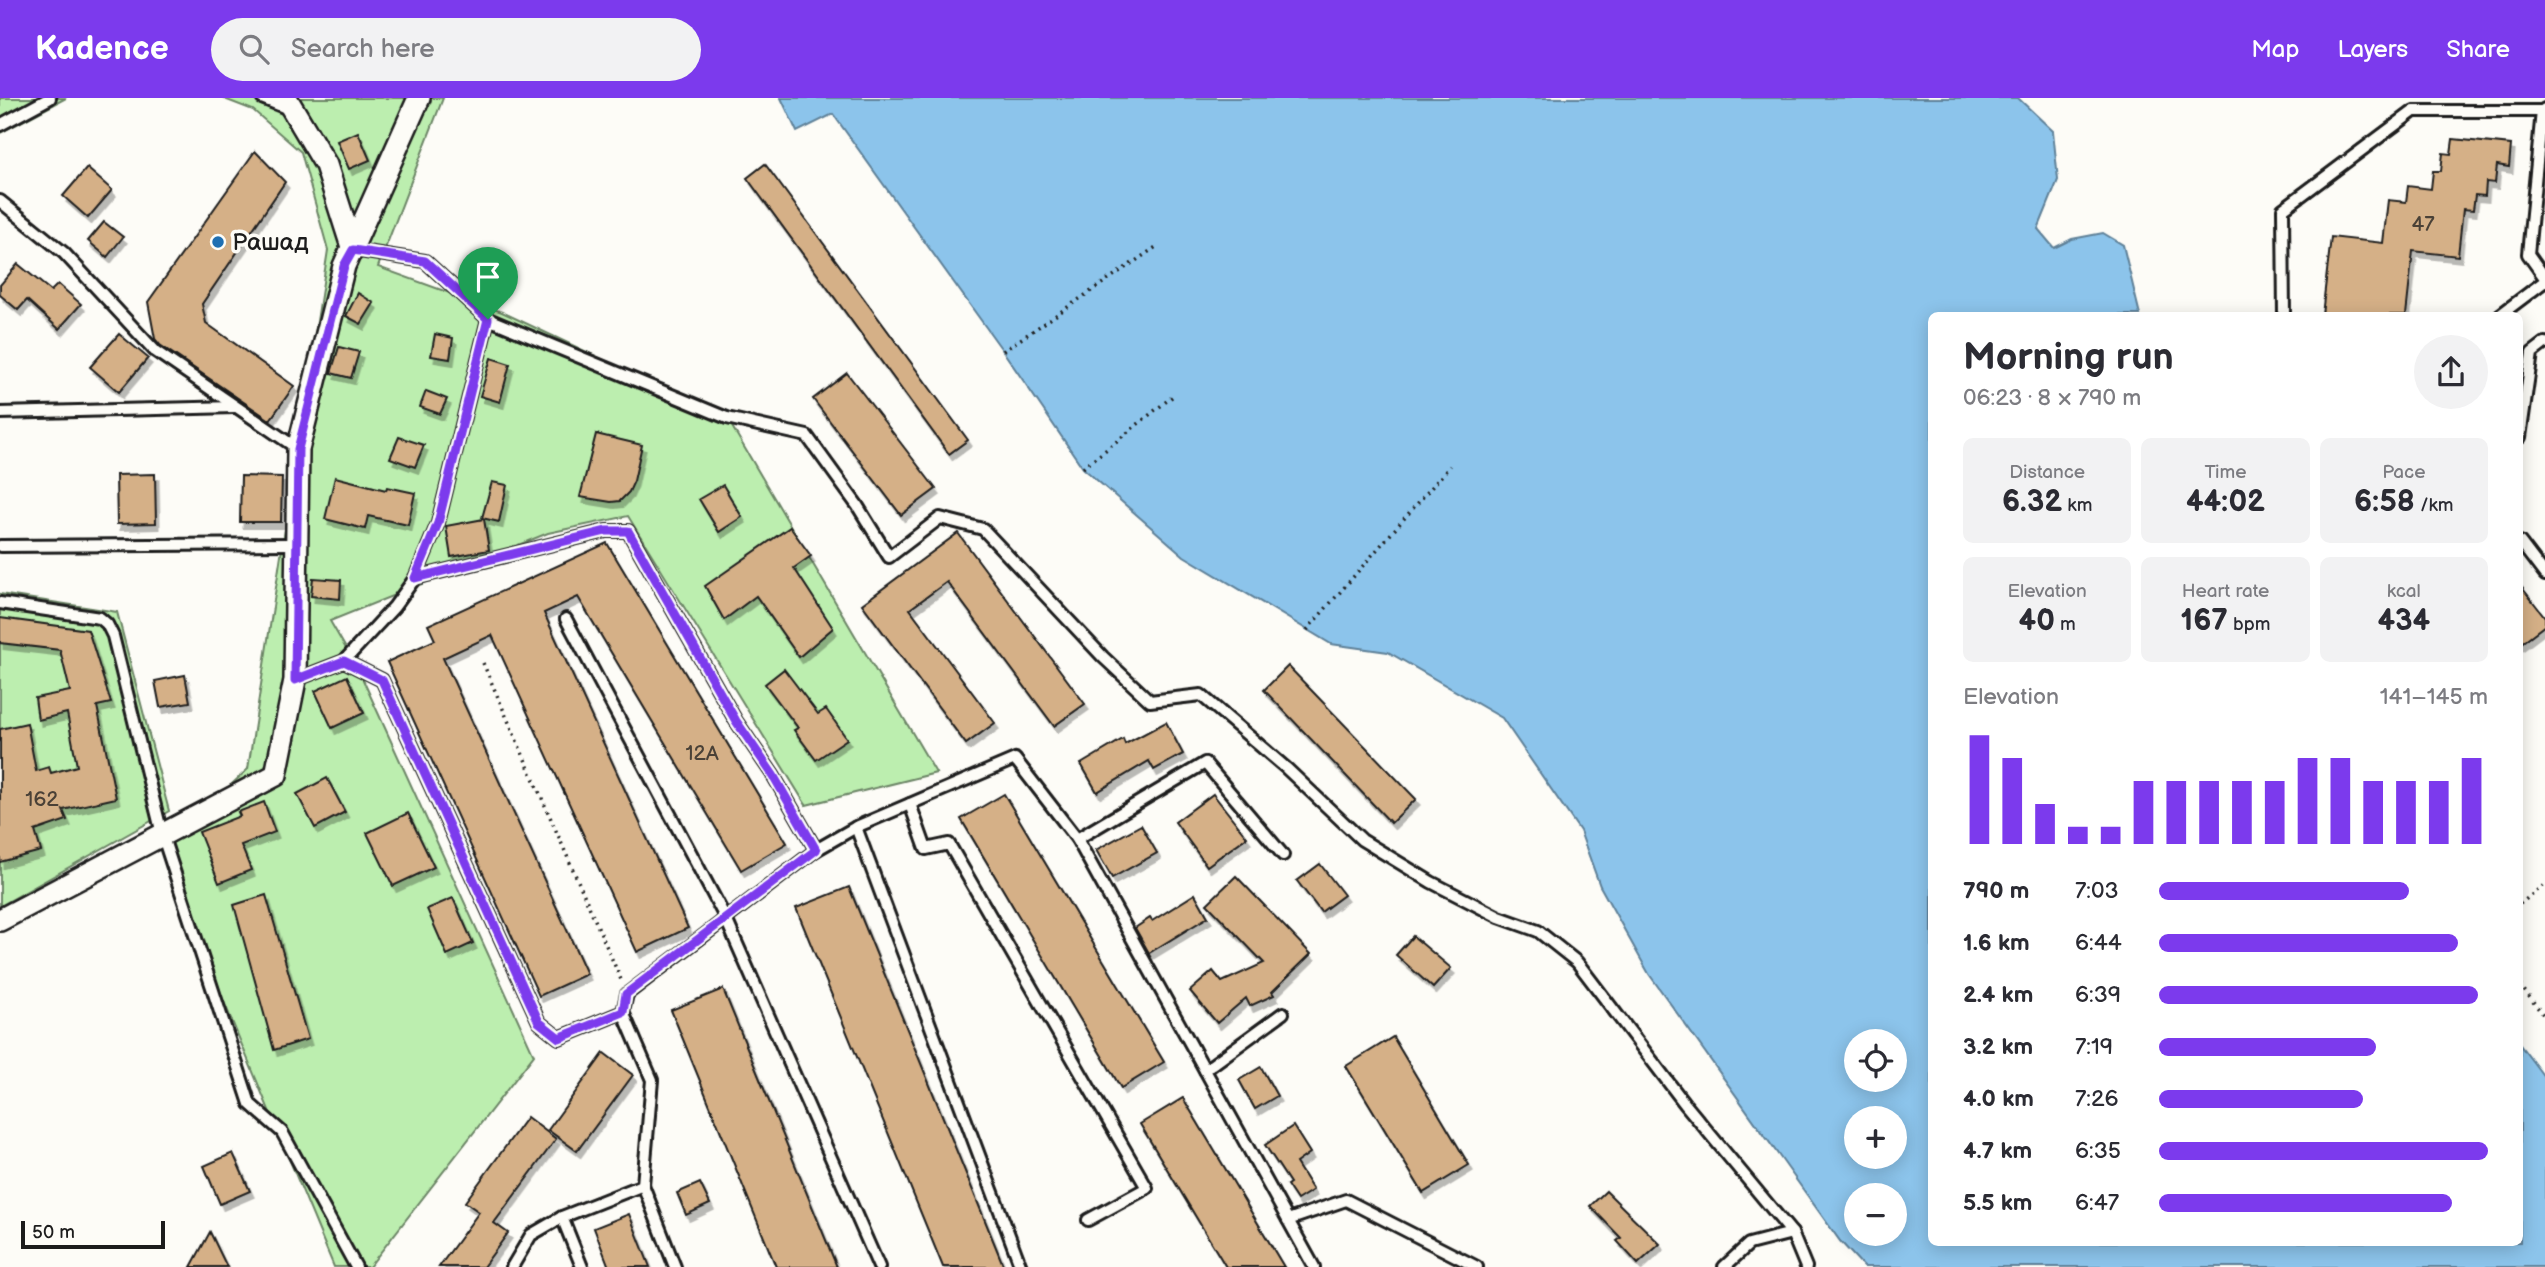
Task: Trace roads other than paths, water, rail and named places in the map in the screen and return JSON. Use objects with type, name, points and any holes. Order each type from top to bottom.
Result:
[{"type":"street","points":[[0,920],[275,775],[295,680],[298,449],[344,266],[419,98]]},
{"type":"street","points":[[290,105],[326,165],[353,250]]},
{"type":"lane","points":[[0,125],[50,98]]},
{"type":"lane","points":[[262,98],[290,105]]},
{"type":"lane","points":[[2284,312],[2283,209],[2414,111],[2544,110],[2528,254],[2545,279],[2504,312]]},
{"type":"lane","points":[[0,201],[64,253],[155,351],[298,449]]},
{"type":"lane","points":[[353,250],[425,261],[488,319],[727,418],[807,436],[857,505],[889,557],[940,518],[983,529],[1104,657],[1150,701],[1201,695],[1286,768],[1362,840],[1431,882],[1499,917],[1538,931],[1577,962],[1685,1104],[1792,1233],[1806,1267]]},
{"type":"lane","points":[[295,680],[344,661],[394,607],[415,578],[438,523],[488,319]]},
{"type":"lane","points":[[2523,360],[2545,343]]},
{"type":"lane","points":[[2523,417],[2532,353]]},
{"type":"lane","points":[[0,413],[236,407]]},
{"type":"lane","points":[[415,578],[606,531],[628,531],[736,721],[773,775],[816,850]]},
{"type":"lane","points":[[0,546],[297,544]]},
{"type":"lane","points":[[2523,546],[2545,575]]},
{"type":"lane","points":[[0,603],[100,618],[107,624],[113,636],[162,834],[250,1104],[282,1132],[356,1267]]},
{"type":"lane","points":[[566,619],[726,919],[879,1267]]},
{"type":"lane","points":[[344,661],[382,680],[539,1022],[559,1038],[623,1012]]},
{"type":"lane","points":[[676,1267],[643,1185],[652,1080],[623,1012],[626,994],[816,850],[856,827],[1014,759],[1077,839],[1314,1267]]},
{"type":"lane","points":[[1077,839],[1205,762],[1283,855]]},
{"type":"lane","points":[[909,804],[926,849],[949,844],[1147,1188],[1088,1220]]},
{"type":"lane","points":[[856,827],[1021,1267]]},
{"type":"lane","points":[[1205,1070],[1283,1013]]},
{"type":"lane","points":[[512,1267],[531,1235],[562,1217],[643,1185]]},
{"type":"lane","points":[[1288,1220],[1346,1200],[1477,1267]]},
{"type":"lane","points":[[562,1217],[582,1267]]},
{"type":"lane","points":[[1724,1267],[1748,1244],[1792,1233]]},
{"type":"water","points":[[781,98],[2018,98],[2053,131],[2058,180],[2038,229],[2054,248],[2072,239],[2103,233],[2123,245],[2139,312],[1928,312],[1928,1246],[2523,1246],[2523,1049],[2545,1078],[2545,1267],[1864,1267],[1845,1246],[1907,1246],[1907,1183],[1844,1183],[1844,1245],[1649,974],[1600,886],[1580,831],[1502,718],[1388,652],[1331,644],[1184,556],[1083,468],[1003,351],[833,114],[797,132]]},
{"type":"place","name":"Рашад","points":[[218,242]]}]
